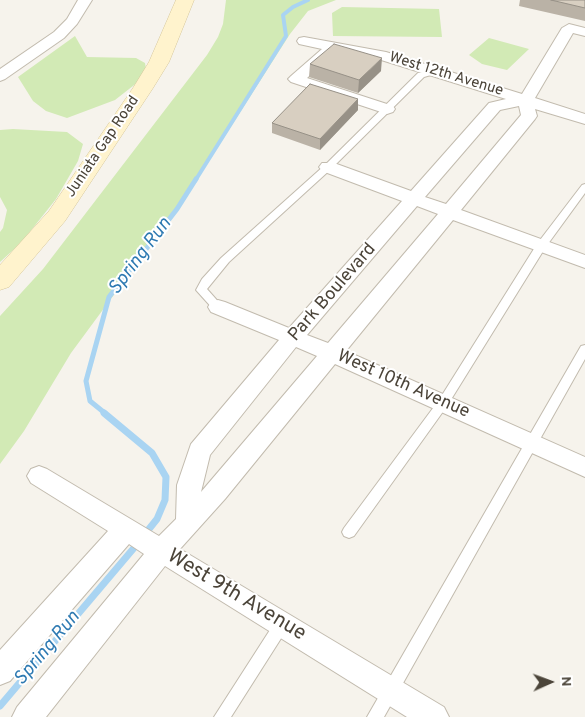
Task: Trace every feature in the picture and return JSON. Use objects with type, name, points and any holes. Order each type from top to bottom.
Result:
[{"type":"main road","name":"Juniata Gap Road","points":[[0,282],[57,216],[143,88],[159,62],[185,0]]},
{"type":"street","points":[[0,76],[59,35],[72,21],[85,0]]},
{"type":"street","name":"Park Boulevard","points":[[27,717],[162,551],[188,520],[216,492],[529,116],[526,100],[569,28],[585,32]]},
{"type":"street","name":"West 12th Avenue","points":[[304,41],[381,55],[585,119]]},
{"type":"street","points":[[333,46],[296,79],[387,109]]},
{"type":"street","name":"Park Boulevard","points":[[188,520],[189,485],[199,451],[293,337],[415,200],[495,106],[526,100]]},
{"type":"street","points":[[328,167],[585,262]]},
{"type":"street","name":"West 10th Avenue","points":[[218,307],[331,353],[585,467]]},
{"type":"street","name":"West 9th Avenue","points":[[39,476],[434,717]]},
{"type":"street","points":[[0,670],[126,529]]},
{"type":"lane","points":[[218,307],[201,290],[206,281],[225,260],[328,167],[421,75],[435,71]]},
{"type":"lane","points":[[349,532],[443,402],[541,246],[585,187]]},
{"type":"lane","points":[[375,717],[585,349]]},
{"type":"lane","points":[[222,717],[282,624]]},
{"type":"green space","points":[[226,0],[336,0],[308,11],[290,34],[186,197],[71,353],[24,431],[0,464],[0,316],[43,269],[207,55],[218,37],[223,24]]},
{"type":"green space","points":[[342,7],[439,9],[442,37],[333,36],[332,13]]},
{"type":"green space","points":[[75,36],[87,57],[136,58],[145,63],[147,75],[115,100],[67,118],[46,111],[33,101],[18,77]]},
{"type":"green space","points":[[489,38],[529,49],[507,70],[482,64],[469,55]]},
{"type":"green space","points":[[0,130],[67,132],[83,144],[78,161],[56,199],[21,243],[0,262],[0,232],[3,228],[7,210],[0,197]]},
{"type":"building","points":[[551,0],[585,0],[585,8]]},
{"type":"building","points":[[334,44],[382,58],[359,80],[310,64]]},
{"type":"building","points":[[310,84],[358,99],[320,139],[272,123]]},
{"type":"waterway","name":"Spring Run","points":[[195,181],[286,36],[283,15],[293,7],[308,0]]},
{"type":"waterway","name":"Spring Run","points":[[106,414],[90,401],[86,381],[109,297],[177,209],[196,179]]},
{"type":"waterway","name":"Spring Run","points":[[104,413],[152,453],[166,477],[165,500],[157,519],[145,534]]},
{"type":"waterway","name":"Spring Run","points":[[0,706],[139,542]]}]
